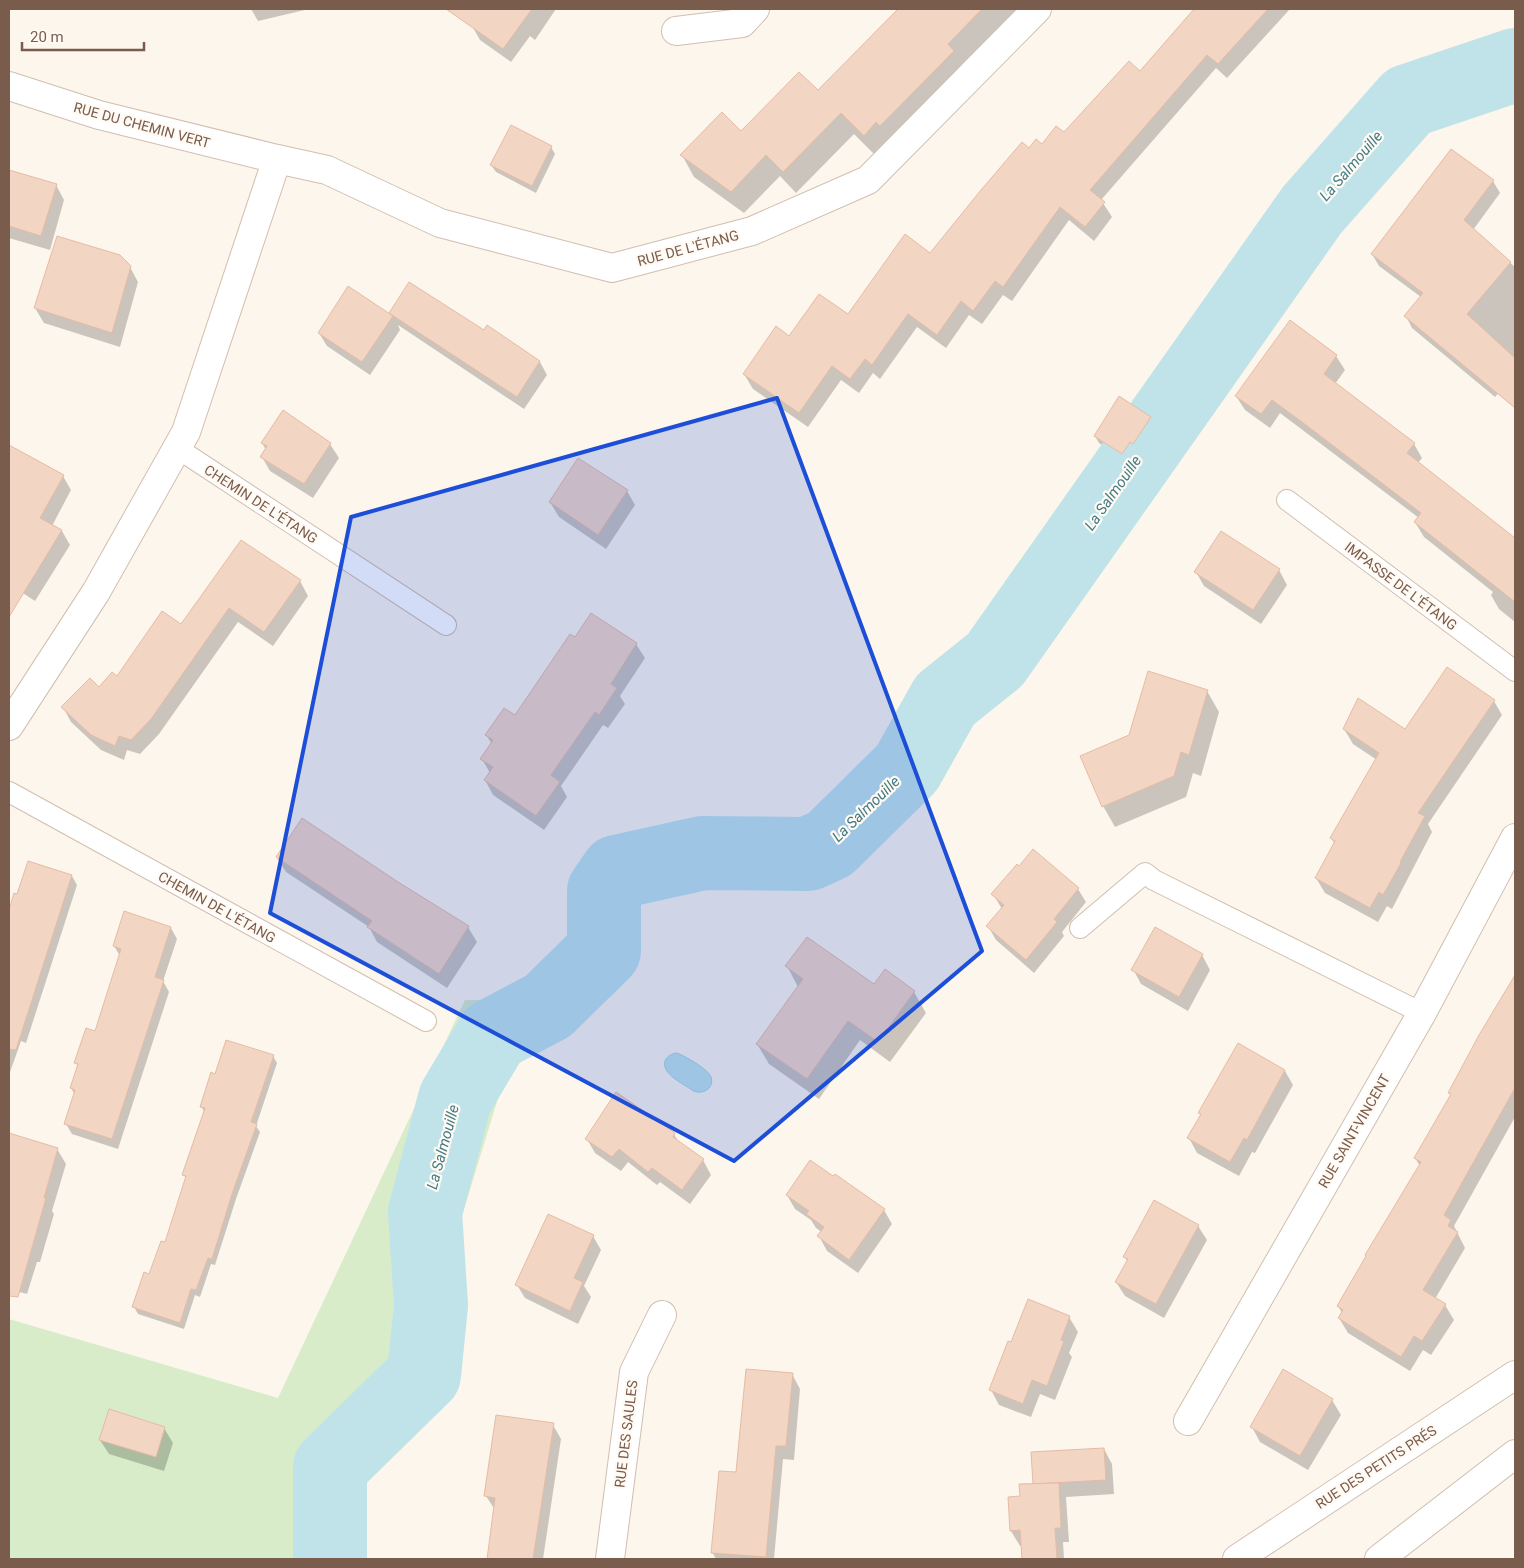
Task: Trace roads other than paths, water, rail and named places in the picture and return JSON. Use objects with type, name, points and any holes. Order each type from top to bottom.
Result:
[{"type":"street","points":[[676,31],[742,23],[755,9]]},
{"type":"street","name":"RUE DE L'ÉTANG","points":[[276,159],[327,170],[440,223],[612,268],[752,231],[868,180],[1037,9]]},
{"type":"street","name":"RUE DU CHEMIN VERT","points":[[9,86],[99,115],[276,159]]},
{"type":"street","points":[[9,726],[96,592],[186,432],[276,159]]},
{"type":"street","name":"RUE SAINT-VINCENT","points":[[1188,1421],[1422,1013],[1515,838]]},
{"type":"street","name":"RUE DES SAULES","points":[[610,1559],[634,1372],[662,1315]]},
{"type":"street","name":"RUE DES PETITS PRÉS","points":[[1237,1559],[1515,1375]]},
{"type":"street","points":[[1380,1559],[1515,1454]]},
{"type":"lane","name":"CHEMIN DE L'ÉTANG","points":[[177,448],[446,625]]},
{"type":"lane","name":"IMPASSE DE L'ÉTANG","points":[[1287,500],[1515,672]]},
{"type":"lane","name":"CHEMIN DE L'ÉTANG","points":[[9,792],[426,1021]]},
{"type":"lane","points":[[1080,928],[1145,873],[1154,880],[1422,1013]]},
{"type":"water","points":[[677,1053],[706,1070],[712,1081],[709,1088],[703,1092],[696,1092],[679,1082],[666,1070],[665,1061]]},
{"type":"waterway","name":"La Salmouille","points":[[330,1559],[330,1467],[424,1375],[431,1305],[425,1212],[455,1099],[493,1035],[548,1006],[604,951],[604,891],[617,872],[703,853],[808,854],[830,844],[907,768],[945,700],[995,660],[1312,210],[1408,101],[1515,65]]}]
